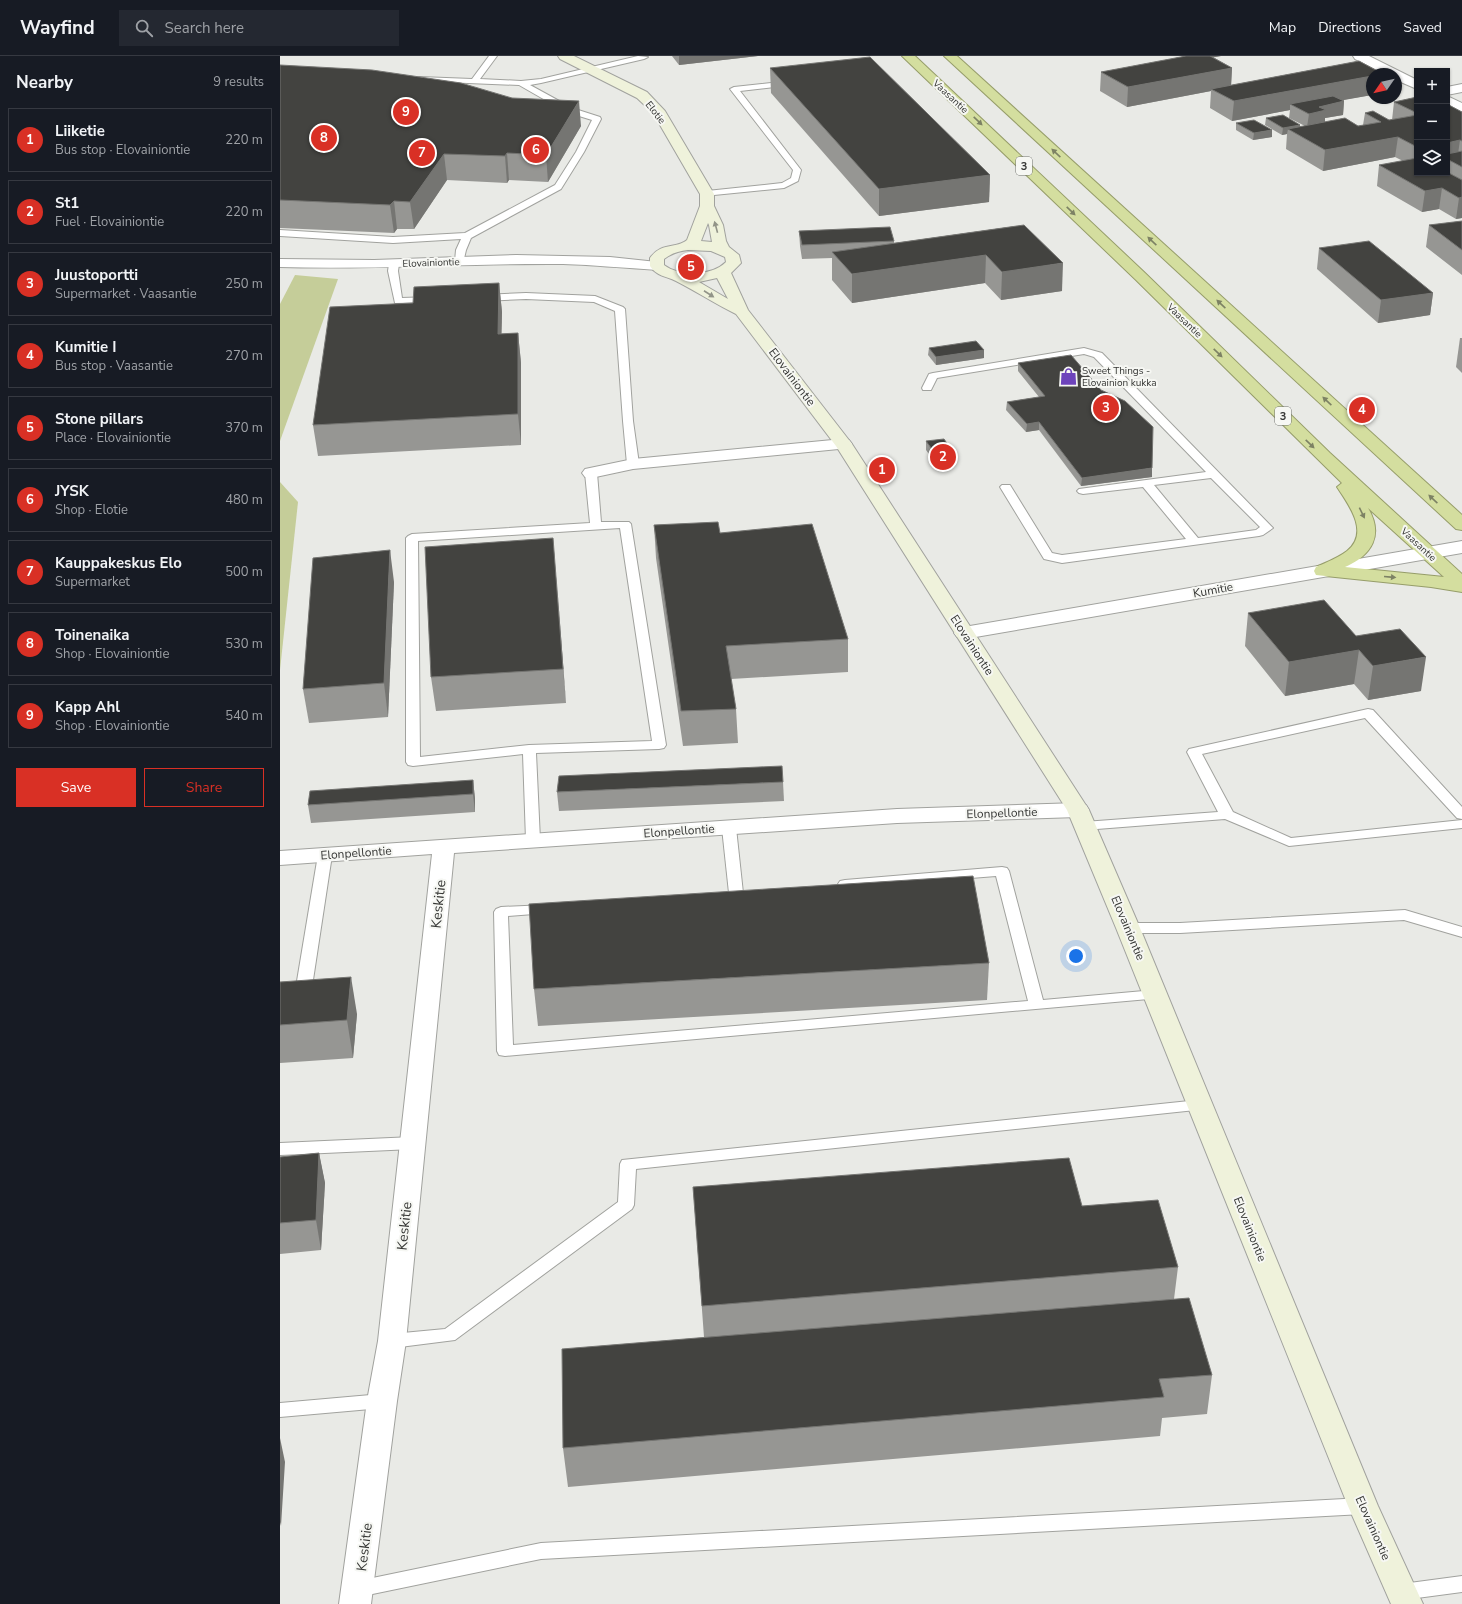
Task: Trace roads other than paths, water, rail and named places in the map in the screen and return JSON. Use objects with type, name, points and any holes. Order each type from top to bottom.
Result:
[{"type":"highway","name":"Vaasantie","points":[[908,56],[1140,276],[1324,457],[1462,585]]},
{"type":"highway","points":[[950,56],[1462,525]]},
{"type":"highway","points":[[1323,571],[1356,553],[1366,540],[1368,525],[1357,502],[1324,457]]},
{"type":"highway","points":[[1323,571],[1432,580],[1462,585]]},
{"type":"main road","name":"Elotie","points":[[564,56],[642,95],[658,111],[707,200],[716,225],[722,249]]},
{"type":"main road","points":[[688,246],[693,242],[696,236],[707,200]]},
{"type":"main road","points":[[688,246],[706,246],[722,249],[730,253],[735,260],[731,267],[723,272],[702,276],[678,276],[664,272],[657,266],[657,258],[666,251],[688,246]]},
{"type":"main road","name":"Elovainiontie","points":[[723,272],[724,278],[737,299],[741,311],[843,444],[1081,818],[1128,928],[1363,1506],[1405,1598]]},
{"type":"main road","name":"Elovainiontie","points":[[678,276],[722,302],[741,311]]},
{"type":"street","points":[[1359,56],[1383,68]]},
{"type":"street","points":[[1402,78],[1414,84]]},
{"type":"street","points":[[1450,90],[1462,88]]},
{"type":"street","points":[[1450,102],[1462,108]]},
{"type":"street","name":"Elovainiontie","points":[[582,259],[608,255],[666,251]]},
{"type":"street","name":"Elovainiontie","points":[[280,263],[343,265],[582,259],[657,266]]},
{"type":"street","points":[[591,473],[633,464],[843,444]]},
{"type":"street","name":"Kumitie","points":[[964,633],[1462,547]]},
{"type":"street","name":"Elonpellontie","points":[[280,858],[897,816],[1081,818]]},
{"type":"street","name":"Keskitie","points":[[357,1597],[382,1401],[392,1341],[444,846]]},
{"type":"lane","points":[[474,82],[493,56]]},
{"type":"lane","points":[[408,78],[520,83],[541,81],[644,57]]},
{"type":"lane","points":[[707,200],[784,185],[795,179],[797,170],[734,89],[796,82]]},
{"type":"lane","points":[[280,234],[393,240],[467,236],[558,187],[580,152],[597,119],[570,110],[520,83]]},
{"type":"lane","points":[[460,261],[461,250],[467,236]]},
{"type":"lane","points":[[394,264],[393,271],[398,301],[443,299]]},
{"type":"lane","points":[[473,298],[526,296],[595,299],[620,309],[628,421],[633,464]]},
{"type":"lane","points":[[927,388],[933,376],[1084,351],[1098,355],[1267,528],[1260,533],[1062,559],[1048,556],[1006,487]]},
{"type":"lane","points":[[591,473],[596,526]]},
{"type":"lane","points":[[1083,491],[1213,474]]},
{"type":"lane","points":[[1146,483],[1195,542]]},
{"type":"lane","points":[[625,524],[659,745],[529,749],[413,762],[412,538],[625,524]]},
{"type":"lane","points":[[1227,815],[1194,752],[1368,713],[1462,815]]},
{"type":"lane","points":[[529,749],[533,840]]},
{"type":"lane","points":[[1081,818],[1227,815],[1289,842],[1462,824]]},
{"type":"lane","points":[[729,828],[736,893]]},
{"type":"lane","points":[[303,993],[325,855]]},
{"type":"lane","points":[[830,886],[1002,871],[1037,1005]]},
{"type":"lane","points":[[720,894],[751,892]]},
{"type":"lane","points":[[564,907],[501,912],[505,1051],[1155,995]]},
{"type":"lane","points":[[1128,928],[1180,928],[1404,915],[1462,932]]},
{"type":"lane","points":[[392,1341],[449,1335],[626,1205],[628,1164],[1199,1105]]},
{"type":"lane","points":[[280,1149],[413,1143]]},
{"type":"lane","points":[[280,1410],[382,1401]]},
{"type":"lane","points":[[357,1597],[541,1551],[1363,1506]]},
{"type":"lane","points":[[1405,1598],[1462,1584]]},
{"type":"place","name":"Kapp Ahl","points":[[406,112]]},
{"type":"place","name":"Toinenaika","points":[[324,138]]},
{"type":"place","name":"JYSK","points":[[536,150]]},
{"type":"place","name":"Kauppakeskus Elo","points":[[422,153]]},
{"type":"place","name":"Stone pillars","points":[[691,267]]},
{"type":"place","name":"Sweet Things - Elovainion kukka","points":[[1069,376]]},
{"type":"place","name":"Juustoportti","points":[[1106,408]]},
{"type":"place","name":"Kumitie I","points":[[1362,410]]},
{"type":"place","name":"St1","points":[[943,457]]},
{"type":"place","name":"Liiketie","points":[[882,470]]}]
